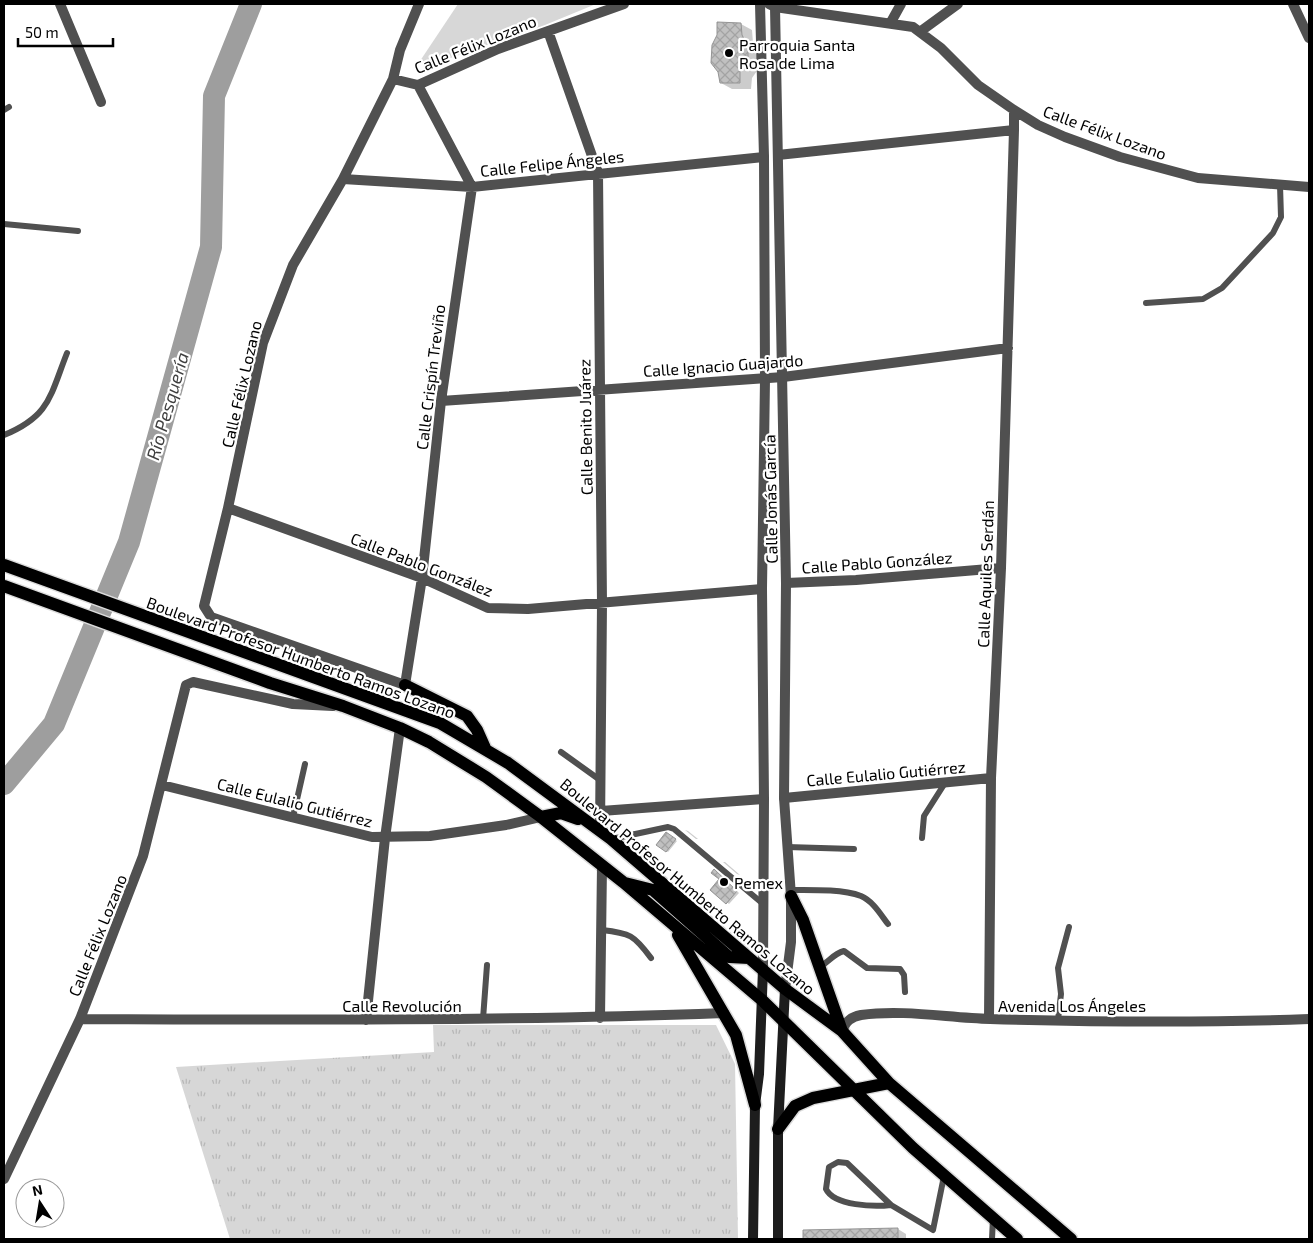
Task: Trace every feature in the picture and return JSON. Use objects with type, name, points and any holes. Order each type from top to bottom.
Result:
[{"type":"main road","name":"Boulevard Profesor Humberto Ramos Lozano","points":[[5,565],[440,723],[485,748],[566,804],[611,839],[785,989],[842,1031],[889,1083],[1071,1239]]},
{"type":"main road","name":"Boulevard Profesor Humberto Ramos Lozano","points":[[4,586],[270,684],[343,706],[400,728],[456,758],[541,817],[623,882],[763,1001],[944,1176],[1017,1239]]},
{"type":"main road","points":[[405,685],[467,716],[477,730],[485,748]]},
{"type":"main road","points":[[541,817],[566,814],[597,829]]},
{"type":"main road","points":[[623,882],[653,890],[729,957],[749,958]]},
{"type":"main road","points":[[791,893],[803,920],[842,1031]]},
{"type":"main road","points":[[673,926],[736,1035],[755,1106]]},
{"type":"main road","points":[[753,1239],[755,1106],[763,1001],[763,969]]},
{"type":"main road","points":[[778,1239],[778,1129],[785,989]]},
{"type":"main road","points":[[778,1129],[788,1113],[803,1102],[818,1096],[854,1091],[889,1083]]},
{"type":"street","points":[[60,4],[101,102]]},
{"type":"street","name":"Calle Félix Lozano","points":[[405,685],[211,617],[205,610],[205,602],[228,508],[263,343],[270,320],[304,245],[343,180],[393,79],[400,50],[419,4]]},
{"type":"street","name":"Calle Félix Lozano","points":[[393,79],[418,85],[476,58],[624,4]]},
{"type":"street","name":"Calle Jonás García","points":[[760,4],[764,157],[765,379],[762,589],[763,969]]},
{"type":"street","points":[[891,22],[901,4]]},
{"type":"street","points":[[921,31],[958,4]]},
{"type":"street","points":[[1293,4],[1309,38]]},
{"type":"street","name":"Calle Félix Lozano","points":[[772,5],[891,22],[921,31],[978,85],[1014,110],[1038,125],[1065,137],[1120,157],[1176,174],[1198,178],[1309,187]]},
{"type":"street","name":"Calle Jonás García","points":[[772,5],[778,155],[783,377],[786,583],[784,798],[791,893],[791,942],[785,989]]},
{"type":"street","name":"Calle Benito Juárez","points":[[548,31],[598,173],[602,603],[601,811],[597,829]]},
{"type":"street","points":[[418,85],[472,187]]},
{"type":"street","points":[[778,155],[1014,130],[1014,110]]},
{"type":"street","name":"Calle Aquiles Serdán","points":[[989,1019],[991,778],[1001,568],[1014,130]]},
{"type":"street","name":"Calle Felipe Ángeles","points":[[343,180],[472,187],[764,157]]},
{"type":"street","name":"Calle Crispín Treviño","points":[[405,685],[422,578],[441,401],[472,187]]},
{"type":"street","name":"Calle Ignacio Guajardo","points":[[441,401],[765,379],[1008,348]]},
{"type":"street","name":"Calle Pablo González","points":[[228,508],[422,578],[488,608],[528,609],[762,589]]},
{"type":"street","name":"Calle Pablo González","points":[[786,583],[856,580],[1001,568]]},
{"type":"street","name":"Calle Félix Lozano","points":[[4,1179],[80,1019],[143,856],[186,685],[193,682],[293,704],[343,706]]},
{"type":"street","points":[[366,1020],[385,838],[400,728]]},
{"type":"street","name":"Calle Eulalio Gutiérrez","points":[[784,798],[991,778]]},
{"type":"street","name":"Calle Eulalio Gutiérrez","points":[[162,785],[372,837],[385,838],[475,830],[541,817]]},
{"type":"street","points":[[601,811],[764,799]]},
{"type":"street","points":[[600,1018],[602,866]]},
{"type":"street","name":"Calle Revolución","points":[[80,1019],[366,1020],[600,1018],[724,1012]]},
{"type":"street","name":"Avenida Los Ángeles","points":[[842,1031],[845,1023],[850,1019],[861,1016],[919,1015],[1058,1020],[1309,1020]]},
{"type":"lane","points":[[1146,303],[1203,299],[1222,288],[1273,233],[1280,217],[1280,185]]},
{"type":"lane","points":[[4,224],[78,231]]},
{"type":"lane","points":[[4,435],[34,419],[43,410],[67,353]]},
{"type":"lane","points":[[561,752],[600,780]]},
{"type":"lane","points":[[293,818],[305,764]]},
{"type":"lane","points":[[922,838],[924,816],[945,783]]},
{"type":"lane","points":[[611,839],[668,827],[674,829],[762,902]]},
{"type":"lane","points":[[787,847],[854,849]]},
{"type":"lane","points":[[791,893],[823,890],[862,896],[877,909],[888,924]]},
{"type":"lane","points":[[1058,1020],[1061,994],[1058,968],[1069,926]]},
{"type":"lane","points":[[602,930],[625,932],[639,942],[651,958]]},
{"type":"lane","points":[[820,966],[828,962],[834,954],[844,951],[867,968],[900,969],[904,975],[905,992]]},
{"type":"lane","points":[[482,1019],[487,965]]},
{"type":"lane","points":[[891,1204],[869,1207],[834,1198],[826,1189],[829,1167],[838,1162],[846,1164],[891,1204],[933,1230]]},
{"type":"lane","points":[[934,1239],[933,1230],[944,1176]]},
{"type":"lane","points":[[992,1239],[993,1218]]},
{"type":"green space","points":[[458,4],[596,4],[545,25],[436,63],[420,61]]},
{"type":"green space","points":[[433,1025],[716,1025],[735,1064],[738,1239],[230,1239],[176,1067],[434,1052]]},
{"type":"building","name":"Parroquia Santa Rosa de Lima","points":[[717,22],[741,23],[742,35],[748,46],[748,61],[740,71],[740,83],[720,83],[718,72],[711,63],[712,45],[717,35]]},
{"type":"building","points":[[666,832],[676,839],[666,852],[656,845]]},
{"type":"building","points":[[714,869],[737,891],[726,904],[710,890],[719,879],[711,873]]},
{"type":"building","points":[[898,1228],[898,1239],[803,1239],[803,1230]]},
{"type":"waterway","name":"Río Pesquería","points":[[4,784],[54,724],[129,542],[211,247],[214,96],[251,4]]},
{"type":"place","name":"Parroquia Santa Rosa de Lima","points":[[729,53]]},
{"type":"place","name":"Pemex","points":[[724,882]]}]
